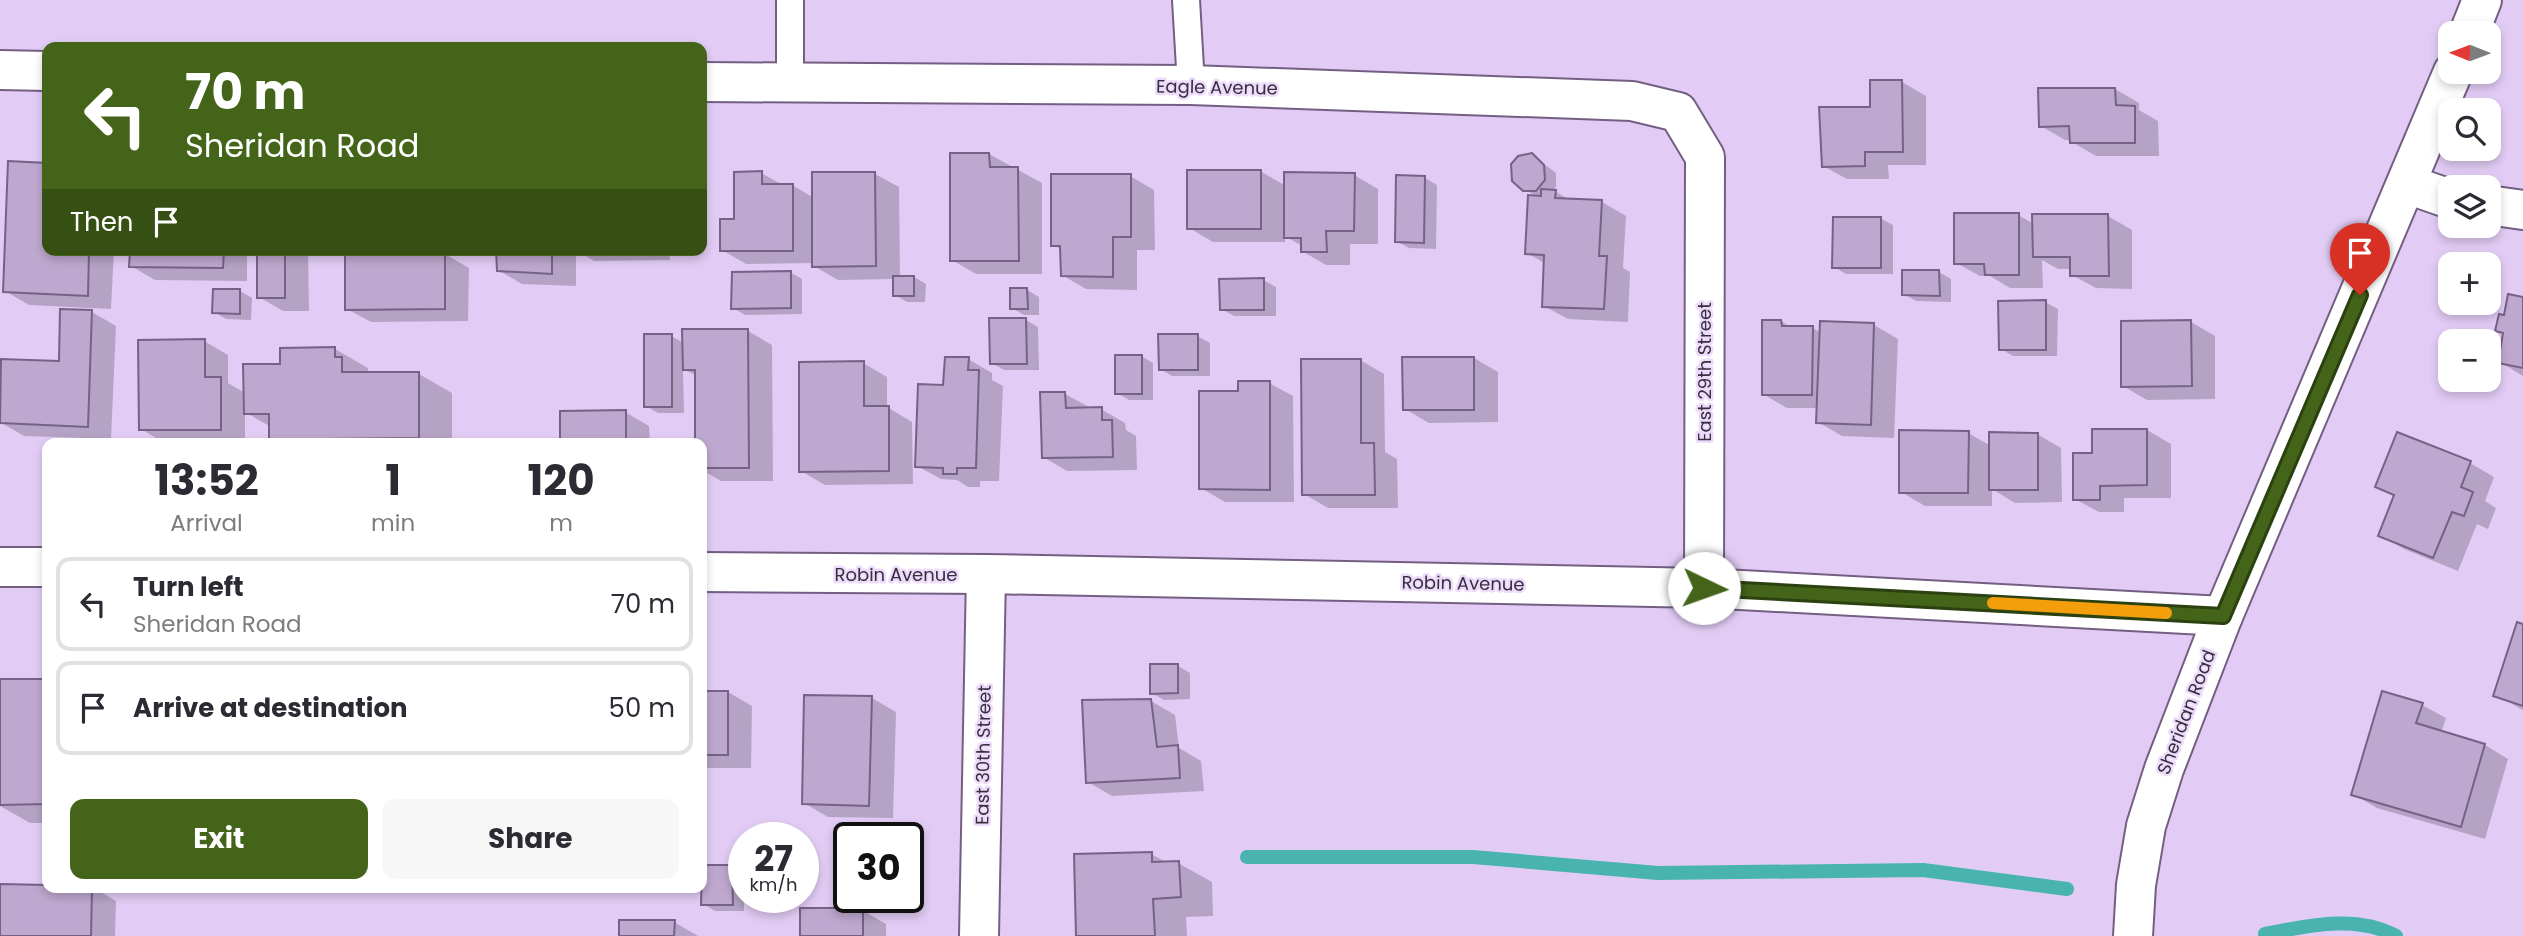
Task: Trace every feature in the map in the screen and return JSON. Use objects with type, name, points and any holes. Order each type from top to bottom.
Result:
[{"type":"street","points":[[2474,21],[2482,0]]},
{"type":"street","points":[[0,70],[42,71]]},
{"type":"street","name":"Eagle Avenue","points":[[707,82],[1191,85],[1632,102],[1678,112],[1705,157]]},
{"type":"street","name":"Sheridan Road","points":[[2133,936],[2136,885],[2146,826],[2164,769],[2223,616],[2448,84]]},
{"type":"street","name":"East 29th Street","points":[[1704,588],[1705,157]]},
{"type":"street","points":[[2407,184],[2438,195]]},
{"type":"street","points":[[2501,207],[2523,210]]},
{"type":"street","points":[[0,567],[42,568]]},
{"type":"street","name":"Robin Avenue","points":[[707,572],[986,574],[1704,588],[2223,616]]},
{"type":"street","name":"East 30th Street","points":[[979,936],[986,574]]},
{"type":"lane","points":[[790,0],[790,84]]},
{"type":"lane","points":[[1186,0],[1191,85]]},
{"type":"building","points":[[1870,80],[1902,80],[1903,152],[1865,152],[1865,166],[1822,167],[1819,107],[1870,107]]},
{"type":"building","points":[[2038,88],[2115,88],[2116,105],[2135,106],[2135,143],[2070,143],[2069,126],[2039,127]]},
{"type":"building","points":[[950,153],[989,153],[990,167],[1018,167],[1019,261],[950,261]]},
{"type":"building","points":[[1532,153],[1544,165],[1545,180],[1536,191],[1523,191],[1512,181],[1511,164],[1518,156]]},
{"type":"building","points":[[8,161],[42,163],[42,256],[89,256],[88,296],[3,292]]},
{"type":"building","points":[[1187,170],[1261,170],[1261,229],[1187,229]]},
{"type":"building","points":[[762,171],[762,184],[793,184],[793,251],[720,251],[720,219],[734,219],[734,172]]},
{"type":"building","points":[[812,172],[875,172],[876,266],[812,267]]},
{"type":"building","points":[[1284,172],[1355,173],[1354,231],[1326,231],[1327,252],[1301,252],[1301,238],[1284,238]]},
{"type":"building","points":[[1051,174],[1131,174],[1131,237],[1113,237],[1113,277],[1061,276],[1060,246],[1051,246]]},
{"type":"building","points":[[1396,175],[1425,176],[1424,243],[1395,242]]},
{"type":"building","points":[[1541,189],[1556,190],[1555,198],[1602,200],[1599,256],[1607,256],[1604,309],[1542,307],[1544,255],[1525,254],[1528,195],[1541,196]]},
{"type":"building","points":[[1954,213],[2019,213],[2019,275],[1985,275],[1984,264],[1954,264]]},
{"type":"building","points":[[2032,214],[2108,214],[2109,276],[2070,276],[2070,257],[2033,257]]},
{"type":"building","points":[[1833,217],[1881,217],[1881,268],[1832,268]]},
{"type":"building","points":[[130,256],[224,256],[223,268],[129,267]]},
{"type":"building","points":[[257,256],[285,256],[285,298],[257,298]]},
{"type":"building","points":[[345,256],[445,256],[445,309],[345,310]]},
{"type":"building","points":[[496,256],[552,256],[552,274],[497,271]]},
{"type":"building","points":[[1902,270],[1939,270],[1940,296],[1902,295]]},
{"type":"building","points":[[791,271],[791,308],[731,309],[732,272]]},
{"type":"building","points":[[893,276],[914,276],[914,296],[893,296]]},
{"type":"building","points":[[1264,278],[1264,310],[1220,310],[1219,279]]},
{"type":"building","points":[[1010,288],[1027,288],[1028,309],[1010,309]]},
{"type":"building","points":[[213,289],[240,289],[240,314],[212,313]]},
{"type":"building","points":[[2508,294],[2523,297],[2523,368],[2501,364],[2503,333],[2501,329],[2495,329],[2499,315],[2504,315]]},
{"type":"building","points":[[2046,300],[2046,350],[1999,350],[1998,301]]},
{"type":"building","points":[[60,309],[92,310],[88,427],[0,423],[1,359],[59,361]]},
{"type":"building","points":[[989,318],[1026,318],[1027,364],[990,364]]},
{"type":"building","points":[[1762,320],[1781,320],[1782,326],[1813,326],[1812,395],[1762,395]]},
{"type":"building","points":[[2191,320],[2192,386],[2121,387],[2121,321]]},
{"type":"building","points":[[1820,321],[1874,323],[1871,425],[1816,423]]},
{"type":"building","points":[[682,329],[748,329],[749,468],[707,468],[707,438],[695,438],[695,370],[683,370]]},
{"type":"building","points":[[644,334],[672,334],[672,407],[644,407]]},
{"type":"building","points":[[1158,334],[1198,334],[1198,370],[1159,370]]},
{"type":"building","points":[[205,339],[205,377],[221,377],[221,430],[139,430],[138,340]]},
{"type":"building","points":[[335,347],[335,357],[342,357],[342,372],[419,372],[419,438],[269,438],[269,414],[244,414],[243,364],[280,364],[280,348]]},
{"type":"building","points":[[1115,355],[1142,355],[1142,394],[1115,394]]},
{"type":"building","points":[[945,357],[969,357],[968,370],[979,370],[976,468],[957,468],[957,474],[943,474],[943,468],[915,467],[918,384],[943,385]]},
{"type":"building","points":[[1402,357],[1474,357],[1474,410],[1403,410]]},
{"type":"building","points":[[1301,359],[1361,359],[1361,443],[1374,443],[1375,495],[1302,495]]},
{"type":"building","points":[[864,361],[864,406],[889,406],[889,471],[799,472],[799,362]]},
{"type":"building","points":[[1238,381],[1270,381],[1270,490],[1199,489],[1199,391],[1238,391]]},
{"type":"building","points":[[1040,392],[1065,392],[1066,408],[1102,407],[1102,420],[1112,420],[1113,457],[1042,458]]},
{"type":"building","points":[[626,410],[626,438],[560,438],[560,411]]},
{"type":"building","points":[[2092,429],[2147,429],[2147,485],[2100,486],[2100,500],[2073,500],[2073,453],[2092,453]]},
{"type":"building","points":[[1899,430],[1969,431],[1968,493],[1899,493]]},
{"type":"building","points":[[1989,432],[2038,433],[2038,490],[1989,490]]},
{"type":"building","points":[[2397,432],[2471,461],[2461,487],[2473,492],[2464,516],[2452,512],[2433,558],[2378,536],[2394,495],[2375,487]]},
{"type":"building","points":[[2517,622],[2523,624],[2523,706],[2493,696]]},
{"type":"building","points":[[1150,664],[1178,664],[1178,693],[1150,694]]},
{"type":"building","points":[[0,679],[42,679],[42,804],[0,805]]},
{"type":"building","points":[[707,691],[728,691],[728,755],[707,755]]},
{"type":"building","points":[[2382,691],[2423,703],[2416,723],[2485,744],[2461,827],[2351,795]]},
{"type":"building","points":[[804,695],[872,696],[869,806],[802,804]]},
{"type":"building","points":[[1151,699],[1157,747],[1178,745],[1180,778],[1086,783],[1082,700]]},
{"type":"building","points":[[1152,852],[1152,862],[1179,861],[1181,897],[1153,899],[1155,936],[1076,936],[1074,854]]},
{"type":"building","points":[[707,865],[728,865],[728,905],[701,905],[701,893],[707,893]]},
{"type":"building","points":[[0,884],[42,885],[42,893],[92,893],[91,936],[0,936]]},
{"type":"building","points":[[819,908],[833,908],[833,913],[863,913],[863,936],[800,936],[800,913],[819,913]]},
{"type":"building","points":[[619,920],[675,920],[674,936],[619,936]]},
{"type":"waterway","points":[[1247,857],[1473,857],[1658,873],[1923,870],[2067,889]]},
{"type":"waterway","points":[[2265,934],[2314,925],[2348,924],[2365,925],[2396,936]]},
{"type":"slow traffic","points":[[1993,603],[2166,613]]},
{"type":"route","points":[[1704,588],[2223,616],[2360,295]]}]
